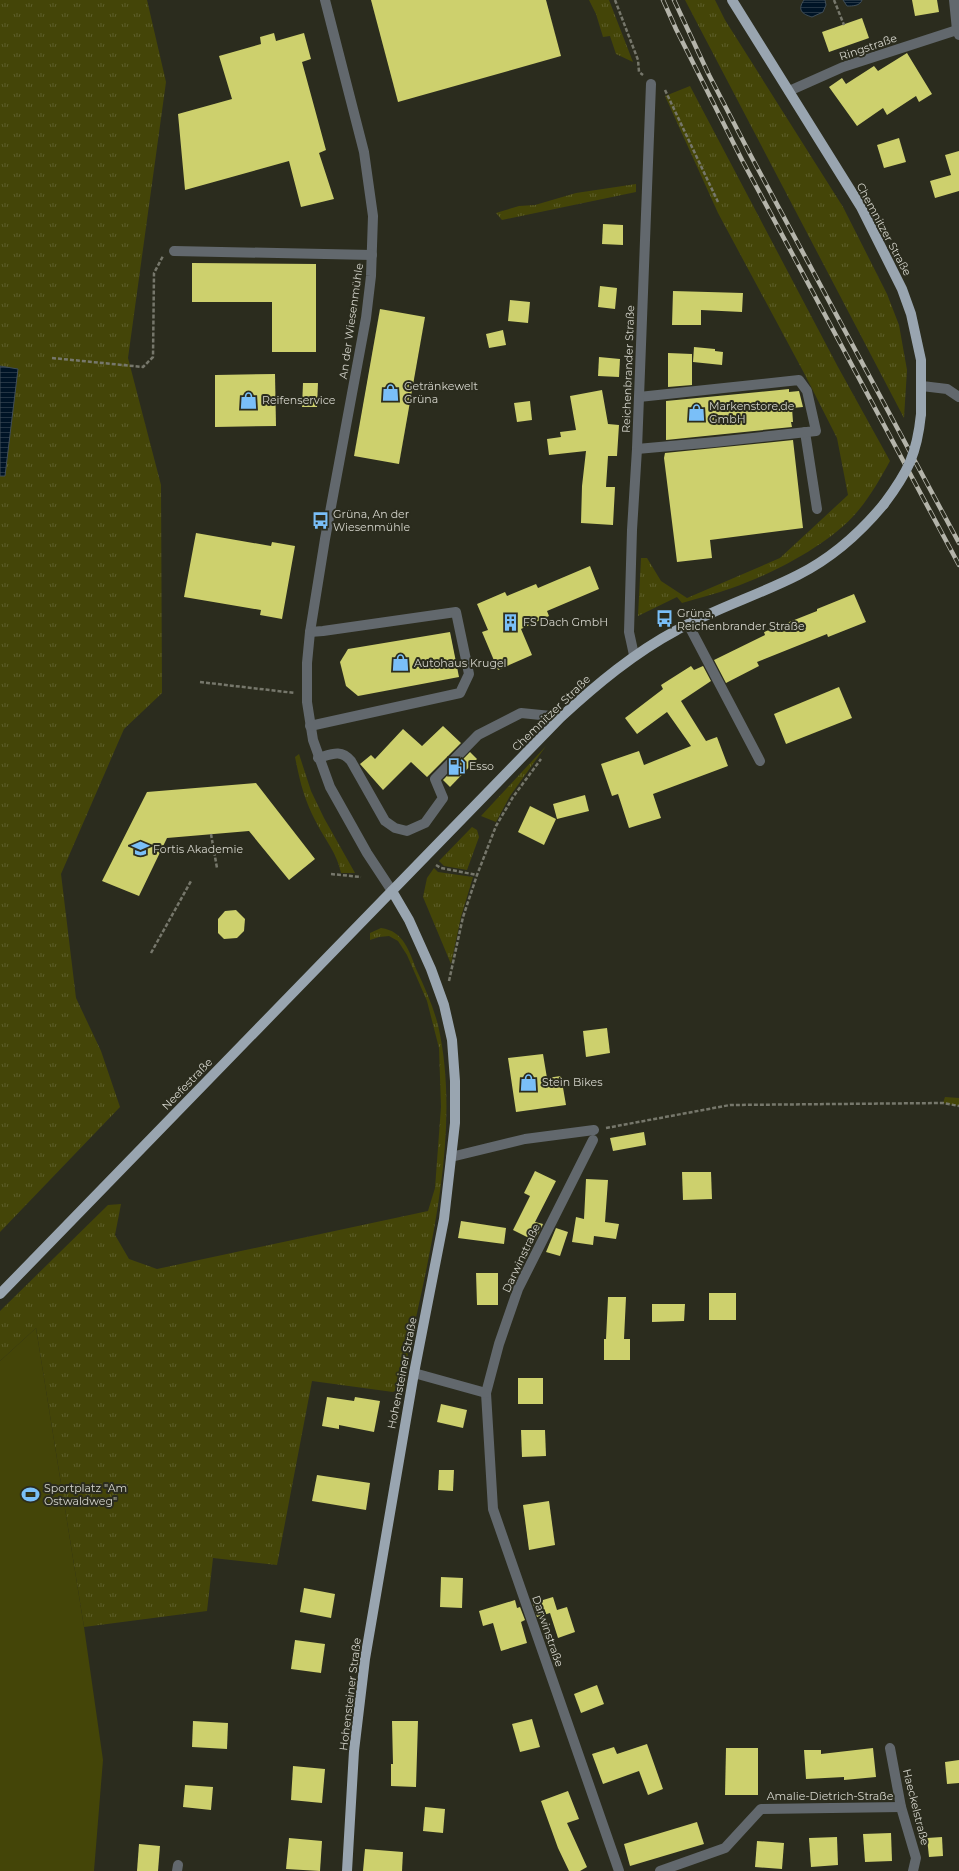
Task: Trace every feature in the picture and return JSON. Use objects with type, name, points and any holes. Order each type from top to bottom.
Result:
[{"type":"main road","name":"Chemnitzer Straße","points":[[392,891],[561,717],[593,687],[634,655],[688,624],[799,575],[819,563],[852,539],[884,504],[900,483],[909,467],[918,441],[921,414],[921,360],[918,342],[902,288],[861,207],[732,0]]},
{"type":"main road","name":"Hohensteiner Straße","points":[[347,1871],[354,1751],[365,1659],[414,1374],[444,1219],[455,1123],[452,1040],[444,1004],[431,969],[412,927],[392,891]]},
{"type":"main road","name":"Neefestraße","points":[[0,1294],[392,891]]},
{"type":"street","name":"An der Wiesenmühle","points":[[325,0],[364,152],[373,216],[372,255],[366,318],[325,539],[310,632],[307,663],[307,693],[310,726],[318,758],[330,787],[367,853],[392,891]]},
{"type":"street","name":"Ringstraße","points":[[789,91],[843,67],[958,33],[954,0]]},
{"type":"street","name":"Reichenbrander Straße","points":[[634,655],[630,632],[632,530],[637,448],[651,84]]},
{"type":"street","points":[[174,251],[372,255]]},
{"type":"street","points":[[637,448],[715,442],[816,431],[807,391],[799,380],[639,397]]},
{"type":"street","points":[[922,386],[947,389],[959,397]]},
{"type":"street","points":[[805,432],[817,509]]},
{"type":"street","points":[[310,632],[323,632],[456,612],[469,674],[460,693],[310,726]]},
{"type":"street","points":[[688,624],[760,761]]},
{"type":"street","points":[[318,758],[337,752],[345,755],[351,761],[385,821],[396,828],[407,831],[425,823],[443,798],[435,779],[478,735],[521,713],[561,717]]},
{"type":"street","points":[[451,1157],[525,1139],[594,1135]]},
{"type":"street","name":"Darwinstraße","points":[[594,1135],[518,1289],[499,1344],[486,1393],[493,1509],[619,1871]]},
{"type":"street","points":[[414,1374],[486,1393]]},
{"type":"street","name":"Haeckelstraße","points":[[890,1748],[901,1808],[916,1858],[914,1871]]},
{"type":"street","name":"Amalie-Dietrich-Straße","points":[[660,1871],[726,1848],[761,1809],[901,1808]]},
{"type":"path","points":[[615,0],[638,60],[639,72],[651,84],[663,85],[718,202]]},
{"type":"path","points":[[834,0],[844,25]]},
{"type":"path","points":[[52,358],[143,367],[153,357],[154,273],[162,256],[174,251]]},
{"type":"path","points":[[200,682],[289,693],[307,693]]},
{"type":"path","points":[[444,1004],[463,917],[496,826],[513,796],[541,758]]},
{"type":"path","points":[[211,834],[217,868]]},
{"type":"path","points":[[436,865],[441,868],[477,875]]},
{"type":"path","points":[[331,874],[361,877]]},
{"type":"path","points":[[151,953],[191,881]]},
{"type":"path","points":[[594,1135],[730,1105],[943,1103],[959,1106]]},
{"type":"green space","points":[[0,0],[147,0],[166,82],[128,358],[161,485],[162,693],[124,729],[61,874],[76,998],[101,1051],[120,1107],[0,1232]]},
{"type":"green space","points":[[589,0],[609,0],[633,62],[616,54],[610,36],[603,37],[596,14]]},
{"type":"green space","points":[[685,0],[715,0],[725,20],[843,207],[887,294],[899,325],[907,370],[904,418]]},
{"type":"green space","points":[[690,86],[838,367],[890,461],[871,494],[857,512],[831,536],[816,547],[782,567],[748,582],[682,603],[677,597],[638,616],[641,558],[647,558],[661,581],[687,598],[780,558],[848,495],[837,438],[804,373],[718,213],[665,96]]},
{"type":"green space","points":[[636,184],[636,192],[502,220],[496,213],[519,206],[535,205],[576,193]]},
{"type":"green space","points":[[546,746],[510,796],[496,822],[481,816]]},
{"type":"green space","points":[[299,754],[311,791],[324,818],[355,873],[341,873],[334,853],[319,829],[308,806],[295,757]]},
{"type":"green space","points":[[472,827],[477,830],[479,837],[467,870],[444,866],[439,861]]},
{"type":"green space","points":[[434,868],[438,872],[473,877],[461,917],[451,964],[423,897],[427,878]]},
{"type":"green space","points":[[381,928],[395,933],[405,943],[408,949],[429,997],[436,1018],[445,1069],[446,1114],[444,1160],[438,1206],[430,1253],[401,1387],[393,1392],[312,1381],[277,1565],[213,1558],[207,1611],[84,1627],[36,1328],[0,1361],[0,1311],[108,1205],[121,1204],[115,1235],[129,1259],[157,1269],[428,1211],[435,1188],[441,1107],[439,1048],[427,1001],[407,955],[398,941],[389,936],[370,940],[370,933]]},
{"type":"green space","points":[[945,1097],[959,1098],[959,1106],[943,1103]]},
{"type":"green space","name":"Sportplatz \"Am Ostwaldweg\"","points":[[36,1328],[84,1627],[103,1760],[94,1871],[0,1871],[0,1361]]},
{"type":"water","points":[[804,0],[825,0],[826,5],[823,12],[812,17],[803,13],[801,9]]},
{"type":"water","points":[[843,0],[862,0],[858,5],[847,6]]},
{"type":"water","points":[[0,366],[18,369],[5,476],[0,476]]},
{"type":"building","points":[[371,0],[546,0],[561,56],[398,102]]},
{"type":"building","points":[[912,0],[937,0],[939,12],[915,16]]},
{"type":"building","points":[[862,18],[869,38],[829,52],[822,32]]},
{"type":"building","points":[[274,33],[276,41],[304,33],[311,59],[302,62],[326,150],[319,153],[334,199],[301,207],[289,161],[185,190],[178,114],[232,99],[219,56],[261,44],[260,37]]},
{"type":"building","points":[[907,53],[932,94],[919,102],[916,96],[887,115],[883,108],[857,126],[829,87],[842,78],[846,84],[874,66],[878,71]]},
{"type":"building","points":[[899,138],[906,162],[884,168],[877,145]]},
{"type":"building","points":[[959,151],[959,191],[935,198],[930,181],[951,175],[945,155]]},
{"type":"building","points":[[603,224],[623,225],[623,245],[602,244]]},
{"type":"building","points":[[192,263],[316,264],[316,352],[272,352],[272,302],[192,302]]},
{"type":"building","points":[[600,286],[617,288],[615,309],[598,307]]},
{"type":"building","points":[[673,291],[743,293],[742,312],[701,310],[701,325],[672,325]]},
{"type":"building","points":[[510,300],[530,302],[528,323],[508,321]]},
{"type":"building","points":[[380,309],[425,317],[399,464],[354,456]]},
{"type":"building","points":[[503,330],[506,345],[489,348],[486,334]]},
{"type":"building","points":[[694,347],[715,349],[715,351],[723,352],[722,365],[693,362]]},
{"type":"building","points":[[668,353],[692,354],[692,385],[668,387]]},
{"type":"building","points":[[599,357],[620,359],[619,377],[598,376]]},
{"type":"building","points":[[275,374],[276,426],[215,427],[215,375]]},
{"type":"building","points":[[303,383],[318,383],[317,407],[302,407]]},
{"type":"building","points":[[789,389],[789,392],[799,391],[803,407],[792,408],[792,427],[666,440],[666,401]]},
{"type":"building","points":[[602,390],[608,424],[619,425],[617,456],[608,456],[606,487],[615,487],[613,525],[581,523],[582,486],[586,451],[549,455],[547,439],[561,437],[560,432],[576,430],[570,396]]},
{"type":"building","points":[[530,401],[532,420],[517,422],[514,403]]},
{"type":"building","points":[[793,440],[803,528],[710,540],[712,558],[677,562],[664,458],[665,453]]},
{"type":"building","points":[[196,533],[271,546],[272,542],[295,546],[282,619],[260,615],[261,610],[184,597]]},
{"type":"building","name":"FS Dach GmbH","points":[[590,566],[599,589],[547,611],[549,616],[521,629],[532,655],[498,670],[482,632],[488,630],[477,604],[505,592],[507,596],[536,584],[538,588]]},
{"type":"building","points":[[854,594],[866,622],[828,637],[827,634],[757,662],[759,666],[726,683],[714,660],[765,635],[764,632],[817,611],[817,609]]},
{"type":"building","points":[[450,632],[459,677],[358,696],[346,686],[340,662],[348,649]]},
{"type":"building","points":[[691,666],[694,670],[703,666],[711,681],[681,701],[706,741],[717,737],[728,766],[653,794],[661,818],[629,828],[618,794],[612,796],[601,764],[639,751],[644,765],[691,746],[667,712],[637,734],[625,718],[663,689],[661,685]]},
{"type":"building","points":[[839,687],[852,718],[786,744],[774,714]]},
{"type":"building","points":[[443,726],[461,743],[427,777],[411,762],[383,790],[360,764],[371,755],[375,759],[403,729],[422,746]]},
{"type":"building","points":[[470,752],[477,759],[450,787],[443,780]]},
{"type":"building","name":"Fortis Akademie","points":[[256,783],[315,859],[289,880],[249,831],[167,838],[139,896],[102,881],[147,792]]},
{"type":"building","points":[[585,795],[589,811],[557,819],[553,804]]},
{"type":"building","points":[[530,806],[556,819],[544,845],[518,832]]},
{"type":"building","points":[[236,910],[245,919],[244,931],[237,938],[224,939],[218,933],[218,919],[225,911]]},
{"type":"building","points":[[607,1028],[610,1053],[586,1057],[583,1031]]},
{"type":"building","points":[[543,1054],[547,1078],[561,1076],[566,1105],[516,1112],[508,1058]]},
{"type":"building","points":[[644,1132],[646,1145],[613,1151],[610,1138]]},
{"type":"building","points":[[535,1171],[556,1181],[535,1222],[543,1224],[535,1241],[513,1230],[530,1196],[524,1193]]},
{"type":"building","points":[[682,1172],[711,1172],[712,1199],[683,1200]]},
{"type":"building","points":[[586,1179],[608,1180],[605,1222],[619,1224],[616,1239],[594,1236],[593,1245],[572,1242],[576,1217],[584,1219]]},
{"type":"building","points":[[461,1221],[506,1228],[504,1244],[458,1238]]},
{"type":"building","points":[[556,1228],[568,1232],[560,1256],[546,1252]]},
{"type":"building","points":[[476,1273],[498,1273],[498,1305],[477,1305]]},
{"type":"building","points":[[709,1293],[736,1293],[736,1320],[709,1320]]},
{"type":"building","points":[[608,1297],[626,1297],[624,1339],[630,1339],[630,1360],[604,1360],[604,1339],[606,1339]]},
{"type":"building","points":[[652,1304],[685,1304],[684,1321],[652,1322]]},
{"type":"building","points":[[518,1378],[543,1378],[543,1404],[518,1404]]},
{"type":"building","points":[[327,1397],[354,1401],[355,1397],[380,1401],[374,1432],[339,1425],[339,1429],[322,1426]]},
{"type":"building","points":[[441,1404],[467,1410],[463,1428],[437,1422]]},
{"type":"building","points":[[521,1430],[545,1430],[546,1456],[522,1457]]},
{"type":"building","points":[[439,1470],[454,1470],[453,1491],[438,1490]]},
{"type":"building","points":[[317,1475],[370,1483],[366,1510],[312,1501]]},
{"type":"building","points":[[549,1501],[555,1545],[529,1550],[523,1505]]},
{"type":"building","points":[[441,1577],[463,1578],[462,1608],[440,1607]]},
{"type":"building","points":[[304,1588],[335,1594],[331,1618],[300,1612]]},
{"type":"building","points":[[553,1597],[557,1610],[567,1607],[575,1632],[558,1638],[550,1613],[537,1617],[533,1603]]},
{"type":"building","points":[[515,1600],[517,1608],[520,1607],[525,1620],[521,1622],[527,1643],[501,1651],[493,1623],[483,1626],[479,1611]]},
{"type":"building","points":[[295,1640],[325,1644],[321,1673],[291,1669]]},
{"type":"building","points":[[597,1685],[604,1704],[581,1713],[574,1694]]},
{"type":"building","points":[[532,1719],[540,1747],[520,1752],[512,1724]]},
{"type":"building","points":[[193,1721],[228,1723],[227,1749],[192,1747]]},
{"type":"building","points":[[392,1721],[418,1721],[416,1787],[391,1786],[391,1764],[393,1764]]},
{"type":"building","points":[[647,1744],[663,1789],[648,1795],[639,1771],[603,1784],[592,1754],[614,1747],[617,1754]]},
{"type":"building","points":[[726,1748],[758,1748],[758,1795],[725,1795]]},
{"type":"building","points":[[873,1748],[876,1777],[844,1780],[844,1777],[806,1779],[804,1750],[821,1750],[821,1754]]},
{"type":"building","points":[[959,1760],[959,1783],[947,1784],[945,1762]]},
{"type":"building","points":[[293,1766],[325,1769],[322,1803],[291,1800]]},
{"type":"building","points":[[185,1785],[213,1787],[211,1810],[183,1807]]},
{"type":"building","points":[[568,1791],[579,1819],[567,1823],[587,1867],[580,1871],[569,1871],[558,1848],[541,1801]]},
{"type":"building","points":[[425,1807],[445,1809],[443,1833],[423,1831]]},
{"type":"building","points":[[697,1822],[704,1844],[630,1866],[624,1844]]},
{"type":"building","points":[[891,1833],[892,1861],[865,1862],[863,1834]]},
{"type":"building","points":[[837,1837],[838,1865],[811,1867],[809,1838]]},
{"type":"building","points":[[942,1837],[943,1856],[929,1857],[927,1838]]},
{"type":"building","points":[[289,1838],[322,1841],[320,1871],[286,1869]]},
{"type":"building","points":[[757,1841],[784,1843],[782,1869],[755,1867]]},
{"type":"building","points":[[139,1844],[160,1846],[158,1871],[137,1871]]},
{"type":"building","points":[[365,1849],[403,1852],[402,1871],[363,1871]]},
{"type":"railway","points":[[663,0],[742,160],[959,565]]},
{"type":"railway","points":[[674,0],[709,75],[751,156],[959,543]]},
{"type":"place","name":"Getränkewelt Grüna","points":[[391,392]]},
{"type":"place","name":"Reifenservice","points":[[249,400]]},
{"type":"place","name":"Markenstore.de GmbH","points":[[696,412]]},
{"type":"place","name":"Grüna, An der Wiesenmühle","points":[[320,520]]},
{"type":"place","name":"Grüna, Reichenbrander Straße","points":[[664,619]]},
{"type":"place","name":"FS Dach GmbH","points":[[510,622]]},
{"type":"place","name":"Autohaus Krugel","points":[[401,663]]},
{"type":"place","name":"Esso","points":[[456,766]]},
{"type":"place","name":"Fortis Akademie","points":[[140,849]]},
{"type":"place","name":"Stein Bikes","points":[[529,1082]]},
{"type":"place","name":"Sportplatz \"Am Ostwaldweg\"","points":[[31,1494]]}]
